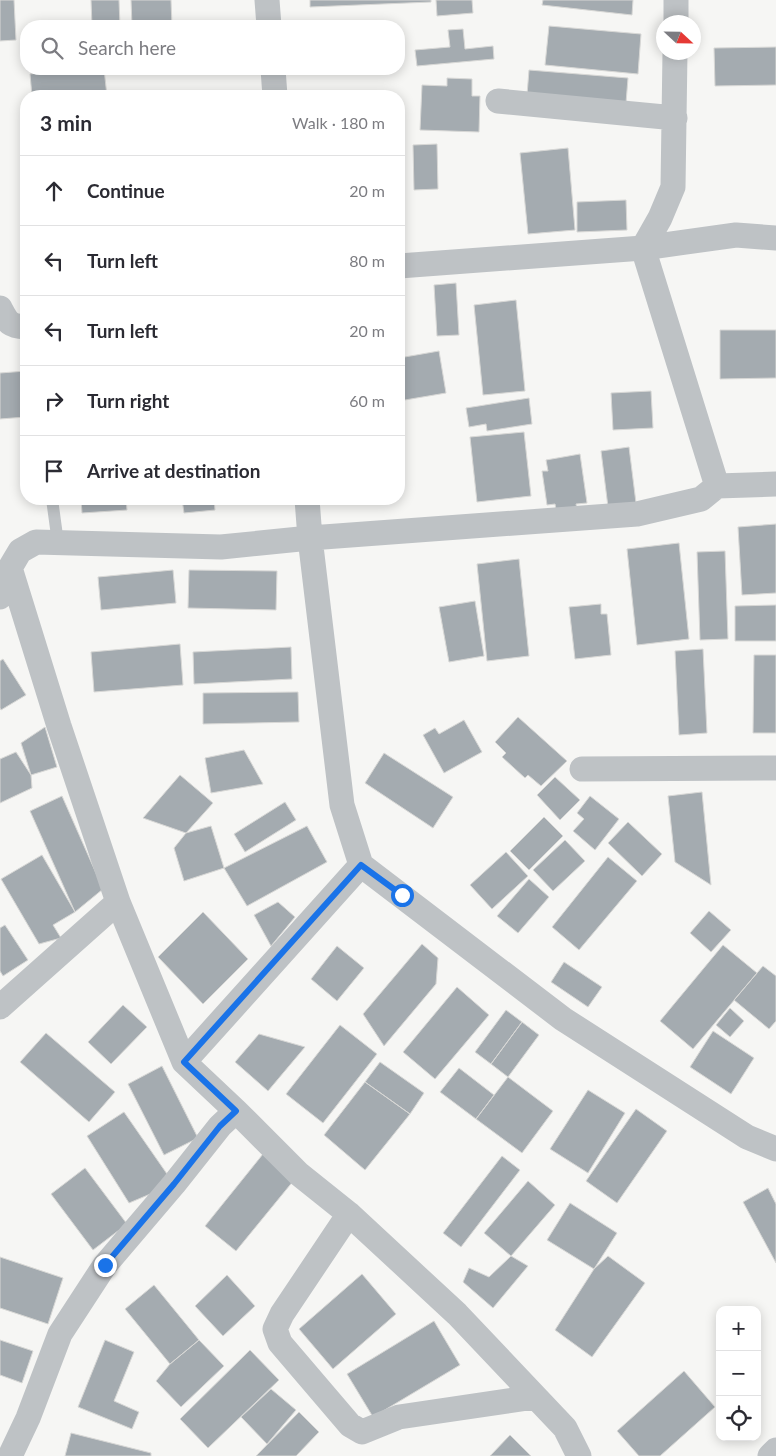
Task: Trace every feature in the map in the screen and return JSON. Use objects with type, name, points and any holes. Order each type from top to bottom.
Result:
[{"type":"street","points":[[267,0],[269,20]]},
{"type":"street","points":[[676,0],[676,15]]},
{"type":"street","points":[[675,60],[673,187],[660,218],[642,248],[717,486]]},
{"type":"street","points":[[273,75],[275,90]]},
{"type":"street","points":[[498,101],[675,118]]},
{"type":"street","points":[[405,266],[642,248],[736,236],[776,238]]},
{"type":"street","points":[[0,308],[7,321],[14,326],[20,326]]},
{"type":"street","points":[[0,597],[10,568],[20,551],[36,542],[221,547],[310,538],[637,514],[701,499],[717,486],[776,484]]},
{"type":"street","points":[[307,505],[342,805],[361,865],[563,1019],[747,1137],[776,1149]]},
{"type":"street","points":[[10,568],[59,726],[118,902],[184,1062],[298,1174],[349,1214],[457,1314],[565,1428],[580,1456]]},
{"type":"street","points":[[582,769],[776,768]]},
{"type":"street","points":[[184,1062],[361,865]]},
{"type":"street","points":[[0,1007],[118,902]]},
{"type":"street","points":[[10,1456],[28,1418],[60,1334],[105,1265],[174,1184],[220,1126],[236,1111]]},
{"type":"street","points":[[349,1214],[282,1314],[275,1329],[280,1343],[350,1425],[362,1432],[399,1417],[535,1397]]},
{"type":"street","points":[[770,1456],[776,1450]]},
{"type":"lane","points":[[53,505],[58,543]]},
{"type":"building","points":[[0,0],[14,0],[16,40],[0,41]]},
{"type":"building","points":[[91,0],[119,0],[120,20],[92,20]]},
{"type":"building","points":[[131,0],[171,0],[172,20],[132,20]]},
{"type":"building","points":[[310,0],[431,0],[431,2],[310,7]]},
{"type":"building","points":[[436,0],[472,0],[473,13],[437,16]]},
{"type":"building","points":[[543,0],[633,0],[632,15],[542,5]]},
{"type":"building","points":[[549,26],[641,34],[638,74],[545,65]]},
{"type":"building","points":[[463,29],[465,49],[493,46],[494,59],[417,66],[415,50],[450,47],[448,30]]},
{"type":"building","points":[[776,47],[776,85],[715,86],[714,48]]},
{"type":"building","points":[[529,70],[628,78],[626,103],[527,95]]},
{"type":"building","points":[[30,75],[105,75],[106,90],[31,90]]},
{"type":"building","points":[[447,78],[472,79],[472,96],[480,96],[479,132],[420,130],[422,85],[447,86]]},
{"type":"building","points":[[437,144],[438,189],[414,190],[413,145]]},
{"type":"building","points":[[568,148],[575,230],[528,234],[520,153]]},
{"type":"building","points":[[626,200],[627,230],[577,232],[577,202]]},
{"type":"building","points":[[456,283],[459,335],[437,336],[434,285]]},
{"type":"building","points":[[516,300],[525,391],[483,395],[474,305]]},
{"type":"building","points":[[720,330],[776,330],[776,378],[720,379]]},
{"type":"building","points":[[439,351],[446,393],[405,400],[405,357]]},
{"type":"building","points":[[20,371],[20,417],[0,419],[0,373]]},
{"type":"building","points":[[651,391],[653,428],[613,430],[611,393]]},
{"type":"building","points":[[529,398],[532,424],[487,431],[486,424],[469,427],[466,408]]},
{"type":"building","points":[[524,432],[531,496],[477,502],[470,437]]},
{"type":"building","points":[[629,447],[636,503],[608,507],[601,451]]},
{"type":"building","points":[[580,454],[587,503],[576,504],[578,512],[557,515],[555,504],[547,505],[542,471],[548,471],[546,460]]},
{"type":"building","points":[[81,505],[127,505],[127,510],[82,513]]},
{"type":"building","points":[[183,505],[215,505],[215,510],[184,513]]},
{"type":"building","points":[[776,524],[776,593],[742,595],[738,527]]},
{"type":"building","points":[[679,543],[689,639],[637,645],[627,549]]},
{"type":"building","points":[[725,551],[728,639],[700,640],[697,552]]},
{"type":"building","points":[[519,559],[529,656],[487,661],[477,564]]},
{"type":"building","points":[[173,570],[176,603],[101,610],[98,577]]},
{"type":"building","points":[[189,570],[277,571],[276,610],[188,608]]},
{"type":"building","points":[[475,601],[484,656],[449,662],[439,607]]},
{"type":"building","points":[[601,604],[601,614],[607,614],[611,655],[575,659],[569,607]]},
{"type":"building","points":[[776,605],[776,641],[735,641],[735,606]]},
{"type":"building","points":[[180,644],[183,685],[94,692],[91,652]]},
{"type":"building","points":[[291,647],[292,679],[194,684],[193,652]]},
{"type":"building","points":[[703,649],[707,733],[679,735],[675,651]]},
{"type":"building","points":[[754,655],[776,655],[776,733],[753,733]]},
{"type":"building","points":[[3,659],[26,695],[1,710],[0,661]]},
{"type":"building","points":[[298,692],[299,722],[203,724],[203,693]]},
{"type":"building","points":[[518,717],[567,761],[541,786],[528,775],[525,778],[502,757],[506,753],[495,742]]},
{"type":"building","points":[[464,720],[482,752],[444,773],[423,735],[435,728],[439,734]]},
{"type":"building","points":[[45,727],[57,767],[31,775],[21,743]]},
{"type":"building","points":[[244,750],[263,784],[211,793],[205,758]]},
{"type":"building","points":[[16,752],[31,775],[32,788],[0,803],[0,759]]},
{"type":"building","points":[[384,753],[453,797],[433,828],[365,783]]},
{"type":"building","points":[[180,775],[213,803],[186,833],[143,818]]},
{"type":"building","points":[[555,777],[580,800],[560,820],[537,795]]},
{"type":"building","points":[[702,792],[711,885],[675,862],[668,796]]},
{"type":"building","points":[[62,796],[103,889],[75,912],[30,811]]},
{"type":"building","points":[[590,796],[619,819],[595,850],[573,831],[584,819],[577,813]]},
{"type":"building","points":[[285,802],[296,820],[245,852],[234,834]]},
{"type":"building","points":[[544,817],[563,836],[529,870],[510,851]]},
{"type":"building","points":[[628,822],[662,854],[642,876],[608,843]]},
{"type":"building","points":[[211,826],[224,868],[184,881],[174,848],[186,833]]},
{"type":"building","points":[[307,826],[327,862],[247,906],[224,868]]},
{"type":"building","points":[[565,840],[585,861],[553,891],[533,870]]},
{"type":"building","points":[[506,852],[528,876],[492,909],[470,885]]},
{"type":"building","points":[[42,855],[75,912],[53,925],[61,938],[39,944],[1,879]]},
{"type":"building","points":[[608,857],[637,881],[579,950],[552,927]]},
{"type":"building","points":[[529,879],[549,897],[518,933],[497,916]]},
{"type":"building","points":[[278,902],[295,917],[271,946],[254,915]]},
{"type":"building","points":[[709,911],[731,930],[711,952],[690,933]]},
{"type":"building","points":[[203,912],[248,959],[203,1004],[158,957]]},
{"type":"building","points":[[5,925],[28,960],[3,976],[0,971],[0,928]]},
{"type":"building","points":[[422,944],[438,958],[436,984],[384,1046],[363,1014]]},
{"type":"building","points":[[723,945],[757,973],[693,1049],[660,1021]]},
{"type":"building","points":[[337,946],[364,968],[337,1001],[311,979]]},
{"type":"building","points":[[564,962],[602,987],[588,1007],[551,982]]},
{"type":"building","points":[[763,966],[776,976],[776,1021],[769,1029],[734,1000]]},
{"type":"building","points":[[457,987],[489,1015],[435,1079],[403,1052]]},
{"type":"building","points":[[123,1005],[147,1027],[111,1064],[88,1042]]},
{"type":"building","points":[[730,1008],[744,1021],[730,1037],[716,1025]]},
{"type":"building","points":[[506,1010],[522,1022],[491,1064],[475,1052]]},
{"type":"building","points":[[522,1022],[539,1035],[508,1077],[491,1064]]},
{"type":"building","points":[[340,1025],[377,1054],[323,1123],[286,1094]]},
{"type":"building","points":[[713,1031],[754,1058],[731,1094],[690,1067]]},
{"type":"building","points":[[46,1033],[115,1092],[89,1122],[20,1062]]},
{"type":"building","points":[[259,1034],[305,1047],[268,1091],[235,1062]]},
{"type":"building","points":[[380,1062],[424,1093],[410,1114],[365,1082]]},
{"type":"building","points":[[162,1066],[198,1138],[164,1155],[128,1084]]},
{"type":"building","points":[[459,1068],[494,1095],[476,1119],[440,1092]]},
{"type":"building","points":[[508,1077],[553,1111],[522,1153],[476,1119]]},
{"type":"building","points":[[365,1082],[410,1114],[365,1170],[324,1135]]},
{"type":"building","points":[[588,1090],[625,1113],[588,1173],[550,1149]]},
{"type":"building","points":[[636,1109],[667,1131],[617,1203],[586,1181]]},
{"type":"building","points":[[124,1112],[174,1184],[129,1203],[87,1136]]},
{"type":"building","points":[[267,1149],[299,1174],[236,1251],[205,1226]]},
{"type":"building","points":[[502,1156],[520,1170],[461,1247],[443,1233]]},
{"type":"building","points":[[85,1168],[127,1224],[93,1250],[51,1194]]},
{"type":"building","points":[[528,1181],[555,1205],[511,1256],[484,1233]]},
{"type":"building","points":[[768,1188],[776,1204],[776,1263],[743,1202]]},
{"type":"building","points":[[570,1203],[617,1233],[594,1269],[547,1240]]},
{"type":"building","points":[[511,1256],[528,1266],[493,1308],[463,1282],[469,1268],[489,1277]]},
{"type":"building","points":[[608,1256],[645,1283],[592,1357],[555,1330],[594,1269]]},
{"type":"building","points":[[0,1257],[63,1278],[48,1324],[0,1308]]},
{"type":"building","points":[[362,1274],[396,1314],[333,1369],[299,1329]]},
{"type":"building","points":[[227,1275],[255,1306],[223,1336],[195,1306]]},
{"type":"building","points":[[154,1285],[199,1340],[170,1364],[125,1309]]},
{"type":"building","points":[[434,1321],[460,1365],[373,1417],[347,1374]]},
{"type":"building","points":[[0,1340],[33,1351],[22,1383],[0,1375]]},
{"type":"building","points":[[105,1340],[134,1352],[114,1401],[139,1412],[132,1429],[78,1407]]},
{"type":"building","points":[[199,1340],[224,1366],[181,1407],[156,1381],[170,1364]]},
{"type":"building","points":[[250,1350],[279,1380],[208,1448],[180,1419]]},
{"type":"building","points":[[684,1371],[715,1407],[660,1456],[639,1456],[617,1431]]},
{"type":"building","points":[[271,1389],[296,1410],[267,1444],[241,1417]]},
{"type":"building","points":[[299,1412],[319,1432],[296,1456],[256,1456]]},
{"type":"building","points":[[71,1433],[151,1453],[151,1456],[65,1456]]},
{"type":"building","points":[[510,1435],[531,1456],[490,1456]]},
{"type":"route","points":[[105,1265],[174,1184],[220,1126],[236,1111],[184,1062],[361,865],[402,895]]}]
